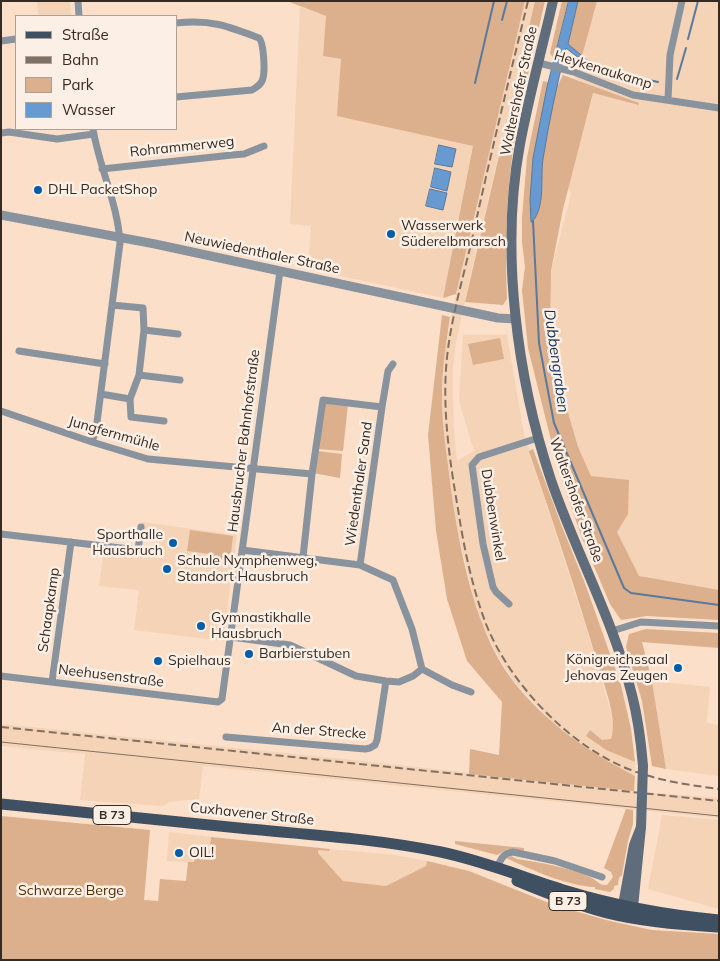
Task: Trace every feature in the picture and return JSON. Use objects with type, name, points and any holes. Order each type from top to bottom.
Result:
[{"type":"main road","name":"Waltershofer Straße","points":[[553,1],[520,144],[515,177],[512,228],[516,319],[523,370],[538,438],[562,510],[612,631],[632,695],[643,766],[641,827],[634,845],[628,910]]},
{"type":"main road","name":"Cuxhavener Straße","points":[[1,804],[163,819],[373,842],[441,852],[466,858],[497,869],[511,879],[553,896],[594,909],[628,910],[719,920]]},
{"type":"main road","name":"Cuxhavener Straße","points":[[628,910],[658,922],[719,927]]},
{"type":"street","points":[[78,1],[79,15]]},
{"type":"street","points":[[668,100],[670,55],[682,1]]},
{"type":"street","points":[[178,24],[196,22],[221,24],[260,38],[263,43],[263,78],[260,85],[252,90],[178,98]]},
{"type":"street","points":[[1,41],[15,40]]},
{"type":"street","name":"Heykenaukamp","points":[[539,63],[565,69],[633,95],[719,108]]},
{"type":"street","points":[[1,132],[58,139],[93,131],[117,218],[120,237],[101,394],[96,430],[92,442]]},
{"type":"street","name":"Rohrammerweg","points":[[102,169],[244,154],[264,146]]},
{"type":"street","name":"Neuwiedenthaler Straße","points":[[1,215],[120,237],[498,318],[516,319]]},
{"type":"street","name":"Hausbrucher Bahnhofstraße","points":[[218,702],[223,697],[280,271]]},
{"type":"street","points":[[112,305],[143,308],[144,330],[139,375],[130,399],[131,417],[164,421]]},
{"type":"street","points":[[144,330],[178,334]]},
{"type":"street","points":[[19,351],[105,364]]},
{"type":"street","name":"Wiedenthaler Sand","points":[[360,564],[388,370],[393,364]]},
{"type":"street","points":[[139,375],[180,380]]},
{"type":"street","points":[[101,394],[130,399]]},
{"type":"street","name":"Wiedenthaler Sand","points":[[303,557],[312,474],[323,400],[382,407]]},
{"type":"street","name":"Jungfernmühle","points":[[1,411],[148,459],[253,470]]},
{"type":"street","name":"Dubbenwinkel","points":[[509,604],[493,587],[483,544],[472,465],[479,457],[538,438]]},
{"type":"street","points":[[253,470],[312,474]]},
{"type":"street","points":[[1,534],[138,550],[141,527]]},
{"type":"street","name":"Schaapkamp","points":[[52,682],[71,542]]},
{"type":"street","points":[[242,550],[360,564],[393,580],[412,629],[422,669],[452,685],[471,692]]},
{"type":"street","points":[[612,631],[641,622],[719,626]]},
{"type":"street","points":[[231,637],[290,645],[356,676],[399,682],[413,676],[422,669]]},
{"type":"street","name":"Neehusenstraße","points":[[1,676],[218,702]]},
{"type":"street","name":"An der Strecke","points":[[226,737],[349,748],[370,748],[375,745],[386,681]]},
{"type":"street","points":[[497,869],[503,856],[513,852],[555,861],[602,877]]},
{"type":"shaded area","points":[[37,1],[70,1],[71,15],[38,15]]},
{"type":"shaded area","points":[[525,1],[535,1],[456,343],[453,367],[453,396],[457,461],[474,451],[459,401],[463,335],[507,335],[524,434],[588,633],[611,713],[614,732],[612,739],[602,740],[590,730],[606,750],[635,762],[635,776],[600,758],[555,725],[513,680],[499,658],[483,625],[473,595],[457,528],[450,481],[442,397],[445,349],[456,294]]},
{"type":"shaded area","points":[[597,1],[719,1],[719,593],[638,579],[591,479],[572,433],[563,399],[551,338],[550,276],[571,194],[568,187],[595,87],[574,78]]},
{"type":"shaded area","name":"Wasserwerk Süderelbmarsch","points":[[300,7],[326,16],[323,56],[341,59],[448,139],[473,146],[443,298],[308,269],[311,226],[290,224]]},
{"type":"shaded area","name":"Schule Nymphenweg, Standort Hausbruch","points":[[142,522],[237,535],[223,641],[134,630],[139,590],[99,586],[104,548],[152,554],[154,536],[141,534]]},
{"type":"shaded area","points":[[652,681],[710,687],[707,723],[719,725],[719,776],[666,769]]},
{"type":"shaded area","points":[[1,724],[634,791],[719,798],[719,818],[203,766],[199,799],[169,802],[162,806],[80,800],[85,754],[1,746]]},
{"type":"shaded area","points":[[662,815],[719,820],[719,909],[648,889]]},
{"type":"shaded area","name":"OIL!","points":[[169,832],[211,837],[209,854],[194,863],[167,861]]},
{"type":"shaded area","points":[[330,849],[395,855],[427,861],[426,866],[386,886],[343,881],[318,853],[318,850],[328,851]]},
{"type":"green space","points":[[287,1],[525,1],[456,294],[443,298],[473,146],[337,116],[341,59],[323,56],[326,16]]},
{"type":"green space","points":[[535,1],[545,1],[522,99],[510,173],[506,257],[507,299],[503,305],[465,302]]},
{"type":"green space","points":[[562,1],[569,1],[554,60],[550,53]]},
{"type":"green space","points":[[578,1],[597,1],[582,56],[568,44]]},
{"type":"green space","points":[[563,75],[639,103],[639,105],[593,93],[563,209],[551,271],[550,337],[562,392],[578,447],[591,476],[629,480],[628,514],[617,532],[639,576],[719,590],[719,620],[647,616],[621,620],[610,604],[582,538],[559,472],[528,348],[522,290],[525,267],[522,218],[527,157],[543,81],[558,85]]},
{"type":"green space","points":[[442,315],[450,317],[443,367],[442,397],[451,491],[468,578],[486,633],[498,659],[526,696],[569,735],[600,757],[635,776],[634,791],[469,774],[470,749],[499,755],[502,702],[467,661],[447,599],[436,531],[428,435]]},
{"type":"green space","points":[[500,338],[504,359],[473,365],[468,344]]},
{"type":"green space","points":[[324,401],[348,404],[343,451],[317,449]]},
{"type":"green space","points":[[533,449],[586,586],[621,685],[631,729],[635,762],[606,750],[586,736],[590,730],[602,740],[611,739],[613,731],[612,712],[573,584],[529,451]]},
{"type":"green space","points":[[317,451],[342,454],[340,478],[313,473]]},
{"type":"green space","points":[[190,530],[233,536],[230,561],[210,558],[210,554],[187,551]]},
{"type":"green space","points":[[646,629],[719,633],[719,648],[642,642],[652,681],[666,769],[652,766],[642,701],[626,647],[629,634]]},
{"type":"green space","points":[[626,809],[633,810],[633,824],[622,875],[619,878],[618,885],[614,886],[614,889],[610,892],[595,889],[595,887],[561,881],[506,858],[511,856],[517,859],[563,868],[590,877],[602,885],[607,885],[613,877],[611,872],[604,868]]},
{"type":"green space","name":"Schwarze Berge","points":[[1,816],[150,830],[144,900],[158,901],[160,879],[186,881],[188,862],[194,862],[195,852],[209,853],[211,837],[330,849],[329,851],[318,850],[318,853],[343,881],[386,886],[426,866],[427,861],[469,871],[554,905],[610,921],[652,930],[719,934],[719,960],[1,960]]},
{"type":"green space","points":[[455,841],[524,848],[524,851],[508,849],[497,855],[455,844]]},
{"type":"water","points":[[569,1],[578,1],[568,44],[587,60],[613,72],[585,63],[566,48],[553,103],[543,159],[541,200],[536,216],[531,222],[530,199],[533,158],[547,87]]},
{"type":"water","points":[[439,145],[456,149],[452,167],[435,164]]},
{"type":"water","points":[[435,168],[451,172],[447,191],[431,187]]},
{"type":"water","points":[[430,189],[447,193],[443,210],[426,206]]},
{"type":"waterway","points":[[475,83],[494,1]]},
{"type":"waterway","points":[[502,20],[507,1]]},
{"type":"waterway","points":[[688,39],[698,1]]},
{"type":"waterway","points":[[677,79],[686,48]]},
{"type":"waterway","points":[[613,72],[658,82]]},
{"type":"waterway","name":"Dubbengraben","points":[[533,221],[539,343],[554,423],[624,588],[631,593],[719,605]]},
{"type":"tram line","points":[[1,742],[719,816]]},
{"type":"railway","points":[[528,1],[457,302],[450,335],[446,369],[445,404],[450,457],[469,567],[481,610],[497,647],[510,669],[526,690],[565,730],[608,760],[631,770],[664,780],[719,789]]},
{"type":"railway","points":[[1,727],[719,801]]},
{"type":"place","name":"DHL PacketShop","points":[[38,190]]},
{"type":"place","name":"Wasserwerk Süderelbmarsch","points":[[391,234]]},
{"type":"place","name":"Sporthalle Hausbruch","points":[[173,543]]},
{"type":"place","name":"Schule Nymphenweg, Standort Hausbruch","points":[[167,569]]},
{"type":"place","name":"Gymnastikhalle Hausbruch","points":[[201,626]]},
{"type":"place","name":"Barbierstuben","points":[[249,654]]},
{"type":"place","name":"Spielhaus","points":[[158,661]]},
{"type":"place","name":"Königreichssaal Jehovas Zeugen","points":[[678,668]]},
{"type":"place","name":"OIL!","points":[[179,853]]}]
